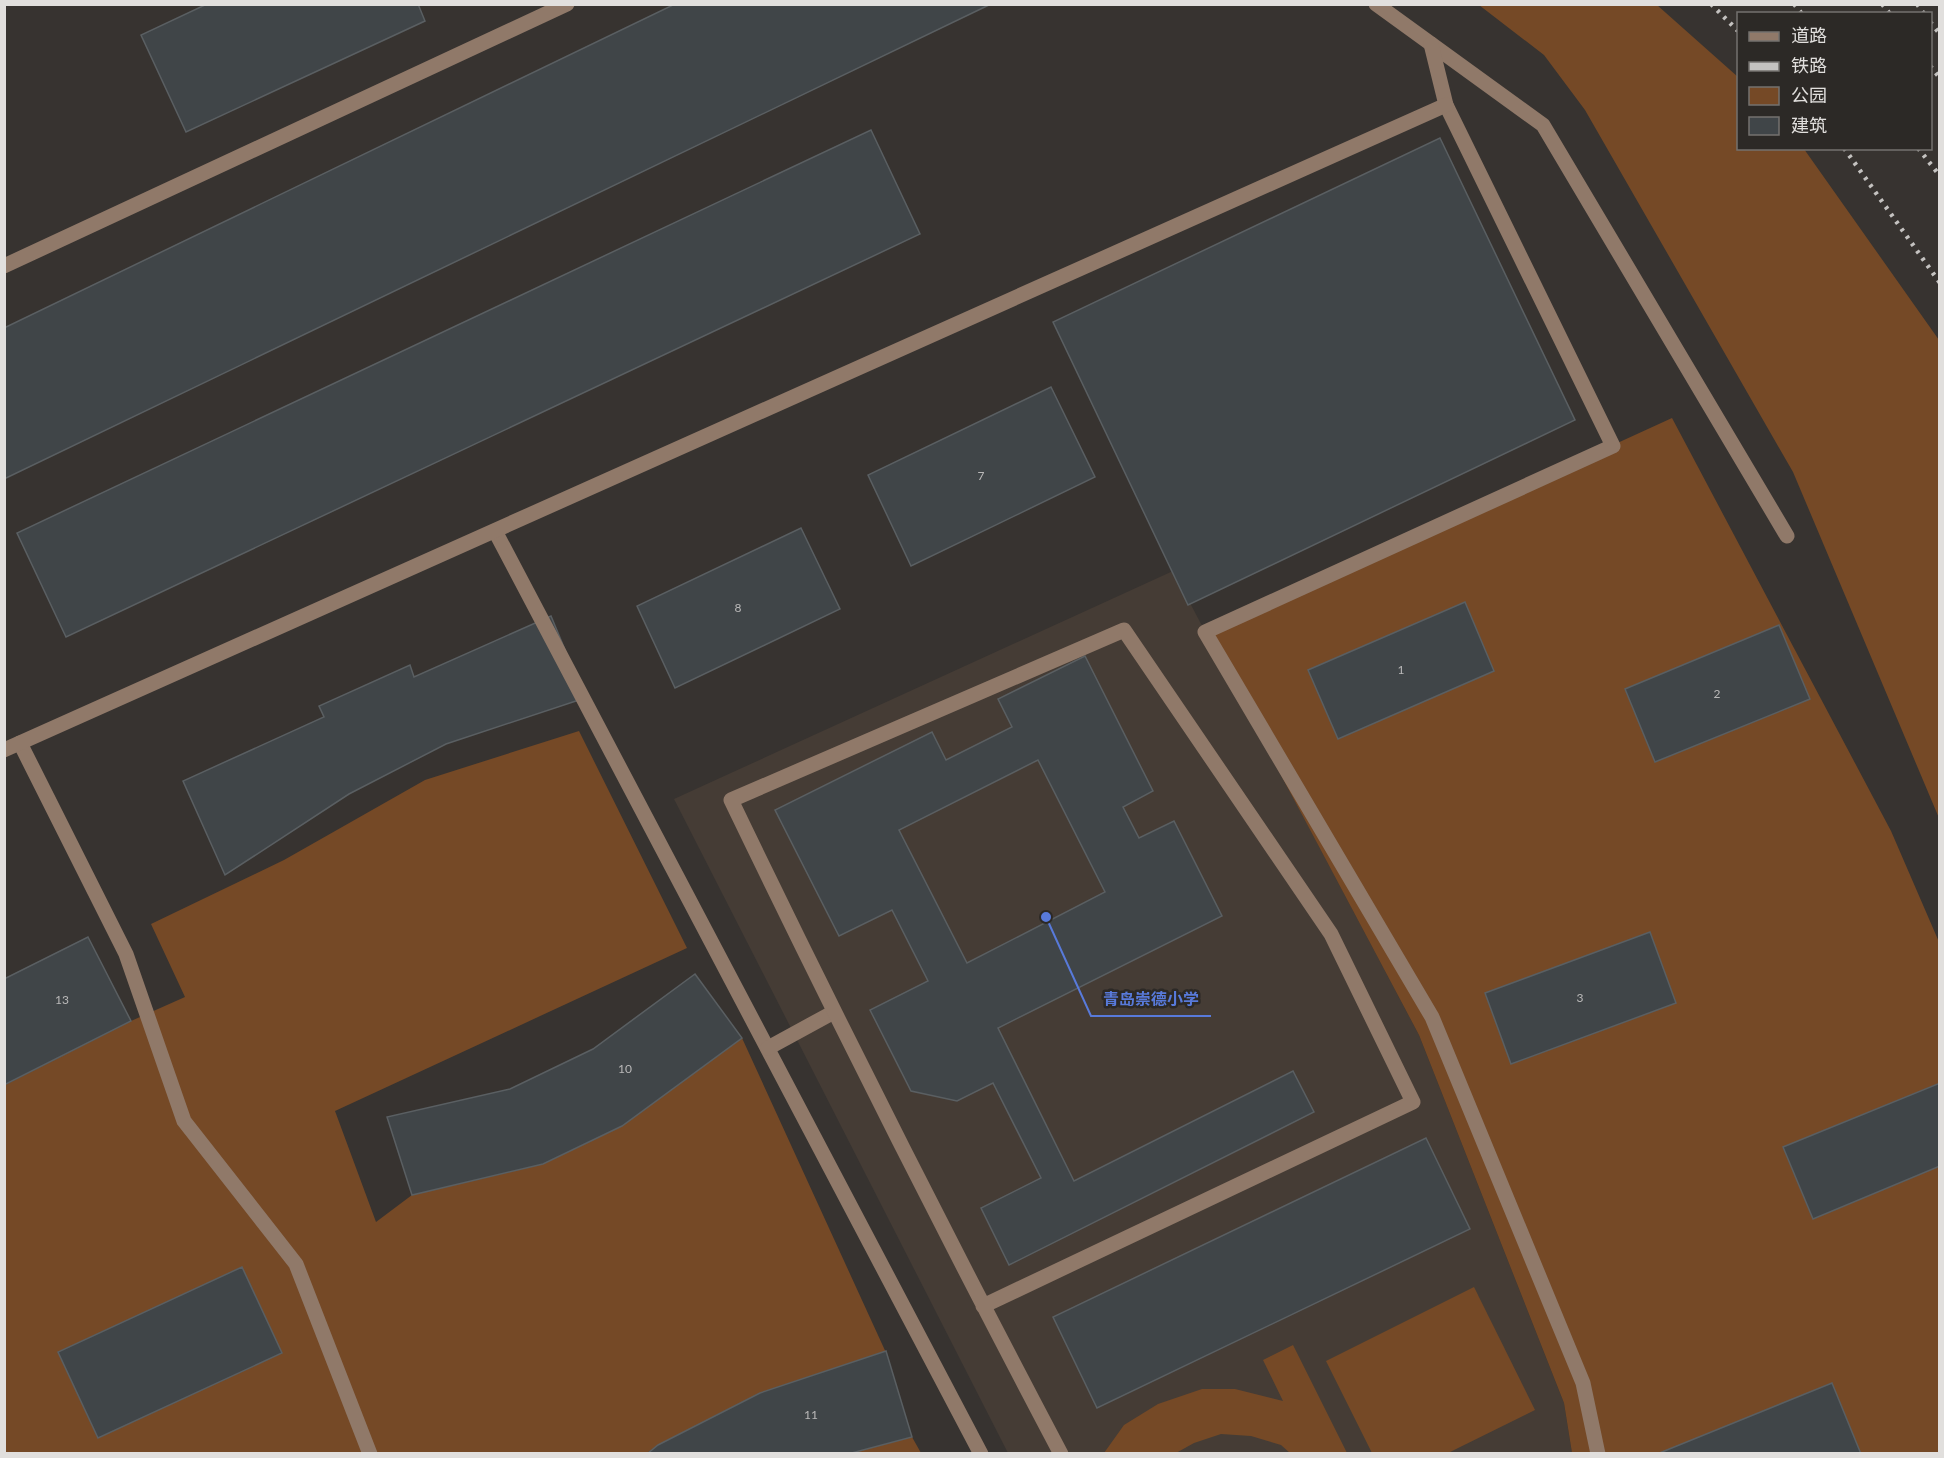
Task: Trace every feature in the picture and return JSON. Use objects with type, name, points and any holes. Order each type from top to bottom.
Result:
[{"type":"street","points":[[4,266],[567,4]]},
{"type":"street","points":[[1376,4],[1543,125],[1787,536]]},
{"type":"street","points":[[1431,44],[1446,105],[1613,446],[1205,632],[1432,1017],[1583,1383],[1598,1454]]},
{"type":"street","points":[[4,750],[1446,105]]},
{"type":"street","points":[[495,531],[981,1454]]},
{"type":"street","points":[[983,1306],[1413,1102],[1331,934],[1124,630],[731,800],[834,1012],[983,1306],[1061,1454]]},
{"type":"street","points":[[20,743],[126,954],[184,1121],[296,1264],[370,1454]]},
{"type":"street","points":[[768,1048],[834,1012]]},
{"type":"shaded area","points":[[1173,571],[1419,1035],[1564,1403],[1572,1453],[1008,1453],[674,799]]},
{"type":"green space","points":[[1479,5],[1657,5],[1737,76],[1737,150],[1805,150],[1939,340],[1939,818],[1793,472],[1585,110],[1544,55]]},
{"type":"green space","points":[[1672,418],[1891,831],[1939,942],[1939,1453],[1572,1453],[1564,1403],[1419,1035],[1205,632]]},
{"type":"green space","points":[[579,731],[687,948],[335,1111],[376,1222],[412,1195],[543,1164],[622,1126],[742,1038],[888,1357],[760,1393],[658,1445],[647,1453],[5,1454],[5,1085],[131,1021],[185,997],[151,924],[284,860],[425,780]]},
{"type":"green space","points":[[1474,1287],[1535,1410],[1448,1453],[1372,1453],[1326,1361]]},
{"type":"green space","points":[[1293,1345],[1347,1453],[1290,1453],[1281,1445],[1251,1436],[1221,1434],[1194,1443],[1176,1453],[1104,1453],[1124,1425],[1158,1404],[1202,1389],[1235,1389],[1283,1401],[1263,1360]]},
{"type":"green space","points":[[912,1437],[921,1453],[848,1454]]},
{"type":"building","points":[[207,4],[418,4],[425,21],[186,132],[141,35]]},
{"type":"building","points":[[675,4],[991,4],[4,479],[4,328]]},
{"type":"building","points":[[871,130],[920,234],[66,637],[17,533]]},
{"type":"building","points":[[1440,138],[1575,420],[1188,605],[1053,322]]},
{"type":"building","points":[[1051,387],[1095,477],[911,566],[868,475]]},
{"type":"building","points":[[801,528],[840,609],[675,688],[637,606]]},
{"type":"building","points":[[1465,602],[1494,671],[1338,739],[1308,670]]},
{"type":"building","points":[[551,616],[585,698],[446,744],[349,794],[225,875],[183,781],[324,717],[319,706],[410,665],[414,677]]},
{"type":"building","points":[[1779,625],[1810,699],[1655,762],[1625,689]]},
{"type":"building","points":[[1085,656],[1153,791],[1123,807],[1139,838],[1174,821],[1222,916],[998,1028],[1074,1181],[1293,1071],[1314,1112],[1009,1265],[981,1208],[1041,1178],[993,1083],[957,1101],[911,1091],[870,1010],[928,981],[892,910],[839,936],[775,810],[932,732],[946,760],[1012,727],[998,699]],"holes":[[[1038,760],[1105,892],[967,963],[899,830]]]},
{"type":"building","points":[[1650,932],[1676,1003],[1511,1064],[1485,993]]},
{"type":"building","points":[[88,937],[131,1021],[4,1085],[4,979]]},
{"type":"building","points":[[695,974],[742,1038],[622,1126],[543,1164],[412,1195],[387,1117],[510,1089],[593,1049]]},
{"type":"building","points":[[1940,1083],[1940,1166],[1813,1219],[1783,1147]]},
{"type":"building","points":[[1426,1138],[1470,1229],[1097,1408],[1053,1317]]},
{"type":"building","points":[[242,1267],[282,1353],[98,1438],[58,1352]]},
{"type":"building","points":[[886,1351],[912,1437],[848,1454],[647,1454],[658,1445],[760,1393]]},
{"type":"building","points":[[1832,1383],[1861,1454],[1657,1454]]},
{"type":"railway","points":[[1711,4],[1737,30]]},
{"type":"railway","points":[[1794,4],[1800,12]]},
{"type":"railway","points":[[1882,4],[1888,12]]},
{"type":"railway","points":[[1917,4],[1923,12]]},
{"type":"railway","points":[[1932,24],[1940,34]]},
{"type":"railway","points":[[1932,68],[1940,78]]},
{"type":"railway","points":[[1845,150],[1940,283]]},
{"type":"railway","points":[[1920,150],[1940,176]]},
{"type":"place","name":"青岛崇德小学","points":[[1046,917]]}]
